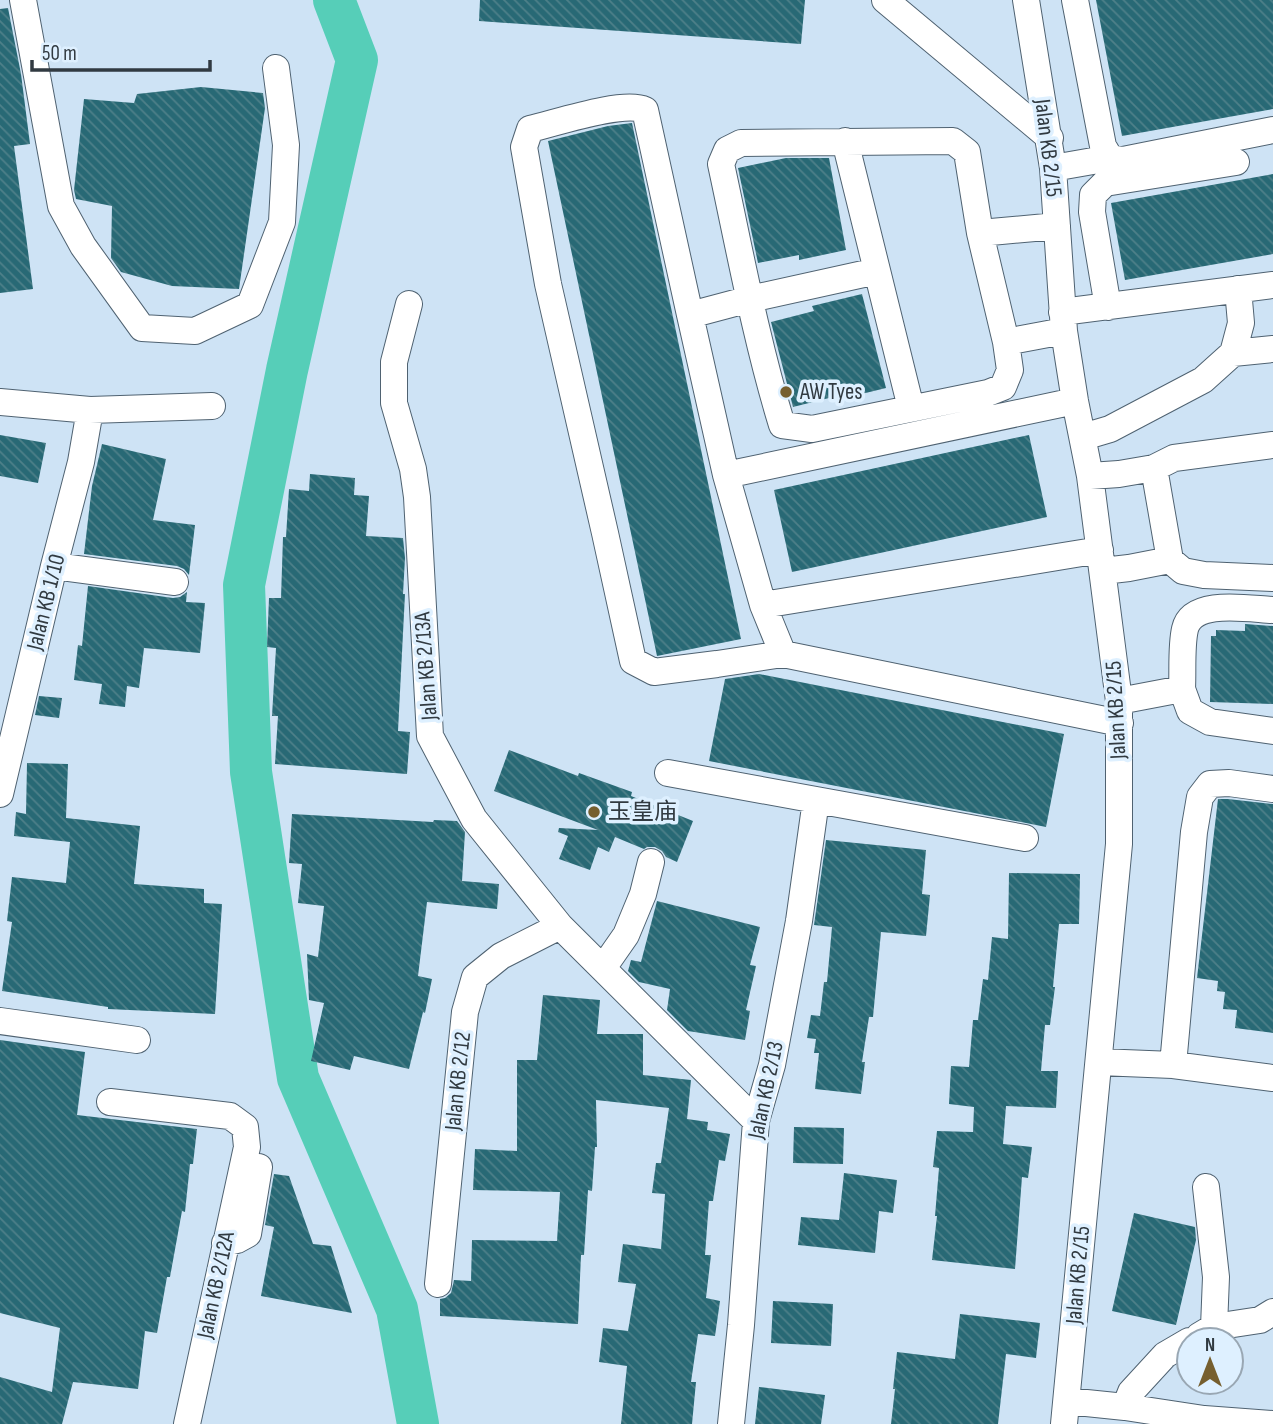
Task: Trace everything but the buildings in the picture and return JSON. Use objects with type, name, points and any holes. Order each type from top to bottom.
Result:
[{"type":"street","points":[[23,0],[61,206],[83,246],[142,328],[195,331],[250,305],[282,222],[286,145],[276,68]]},
{"type":"street","points":[[885,0],[1050,138]]},
{"type":"street","name":"Jalan KB 2/15","points":[[1026,0],[1050,138],[1063,322],[1090,476],[1119,712],[1119,844],[1065,1412]]},
{"type":"street","points":[[1075,0],[1103,146],[1110,158]]},
{"type":"street","points":[[783,654],[763,605],[726,475],[645,110],[638,107],[620,107],[530,129],[524,147],[548,284],[633,661],[654,672],[783,654],[1119,712],[1182,689]]},
{"type":"street","points":[[1053,167],[1110,158],[1123,160],[1273,130]]},
{"type":"street","points":[[845,141],[911,408]]},
{"type":"street","points":[[845,141],[953,141],[967,152],[980,233],[1006,342],[1010,370],[1003,387],[988,393],[812,429],[782,425],[750,299],[721,164],[727,150],[741,143],[845,141]]},
{"type":"street","points":[[1108,307],[1092,212],[1093,195],[1105,183],[1236,162]]},
{"type":"street","points":[[980,233],[1057,226]]},
{"type":"street","points":[[690,315],[877,271]]},
{"type":"street","points":[[1006,342],[1108,307],[1273,285]]},
{"type":"street","points":[[1083,437],[1110,429],[1203,380],[1233,353],[1241,323],[1238,289]]},
{"type":"street","name":"Jalan KB 2/13A","points":[[410,304],[394,362],[394,403],[413,469],[417,497],[430,736],[474,819],[560,926],[756,1121]]},
{"type":"street","points":[[1233,353],[1273,349]]},
{"type":"street","points":[[726,475],[1075,401]]},
{"type":"street","points":[[0,402],[90,410],[212,406]]},
{"type":"street","name":"Jalan KB 1/10","points":[[0,794],[81,462],[90,410]]},
{"type":"street","points":[[1090,476],[1154,468],[1174,458],[1273,445]]},
{"type":"street","points":[[1154,468],[1170,560],[1183,571],[1204,575],[1273,578]]},
{"type":"street","points":[[763,605],[1101,561],[1129,568],[1170,560]]},
{"type":"street","points":[[54,566],[175,582]]},
{"type":"street","points":[[1273,610],[1210,607],[1191,616],[1185,627],[1182,689],[1190,711],[1210,722],[1273,731]]},
{"type":"street","points":[[668,773],[1025,838]]},
{"type":"street","points":[[1173,1065],[1194,832],[1200,797],[1210,784],[1229,783],[1273,789]]},
{"type":"street","name":"Jalan KB 2/13","points":[[731,1424],[756,1121],[772,1065],[794,947],[816,800]]},
{"type":"street","points":[[603,968],[626,935],[643,894],[651,862]]},
{"type":"street","name":"Jalan KB 2/12","points":[[438,1284],[465,1012],[475,977],[501,956],[560,926]]},
{"type":"street","points":[[0,1021],[137,1040]]},
{"type":"street","points":[[1099,1062],[1173,1065],[1273,1078]]},
{"type":"street","name":"Jalan KB 2/12A","points":[[110,1102],[230,1116],[245,1127],[253,1153],[225,1243],[187,1424]]},
{"type":"street","points":[[1201,1326],[1216,1277],[1206,1187]]},
{"type":"street","points":[[1237,1326],[1260,1320],[1273,1312]]},
{"type":"street","points":[[1125,1407],[1131,1392],[1165,1355],[1175,1349]]},
{"type":"street","points":[[1065,1412],[1125,1407],[1204,1419],[1273,1424]]},
{"type":"waterway","points":[[334,0],[357,60],[287,370],[244,585],[251,772],[298,1078],[397,1309],[418,1424]]},
{"type":"place","name":"AW Tyes","points":[[786,392]]},
{"type":"place","name":"玉皇庙","points":[[594,812]]}]
